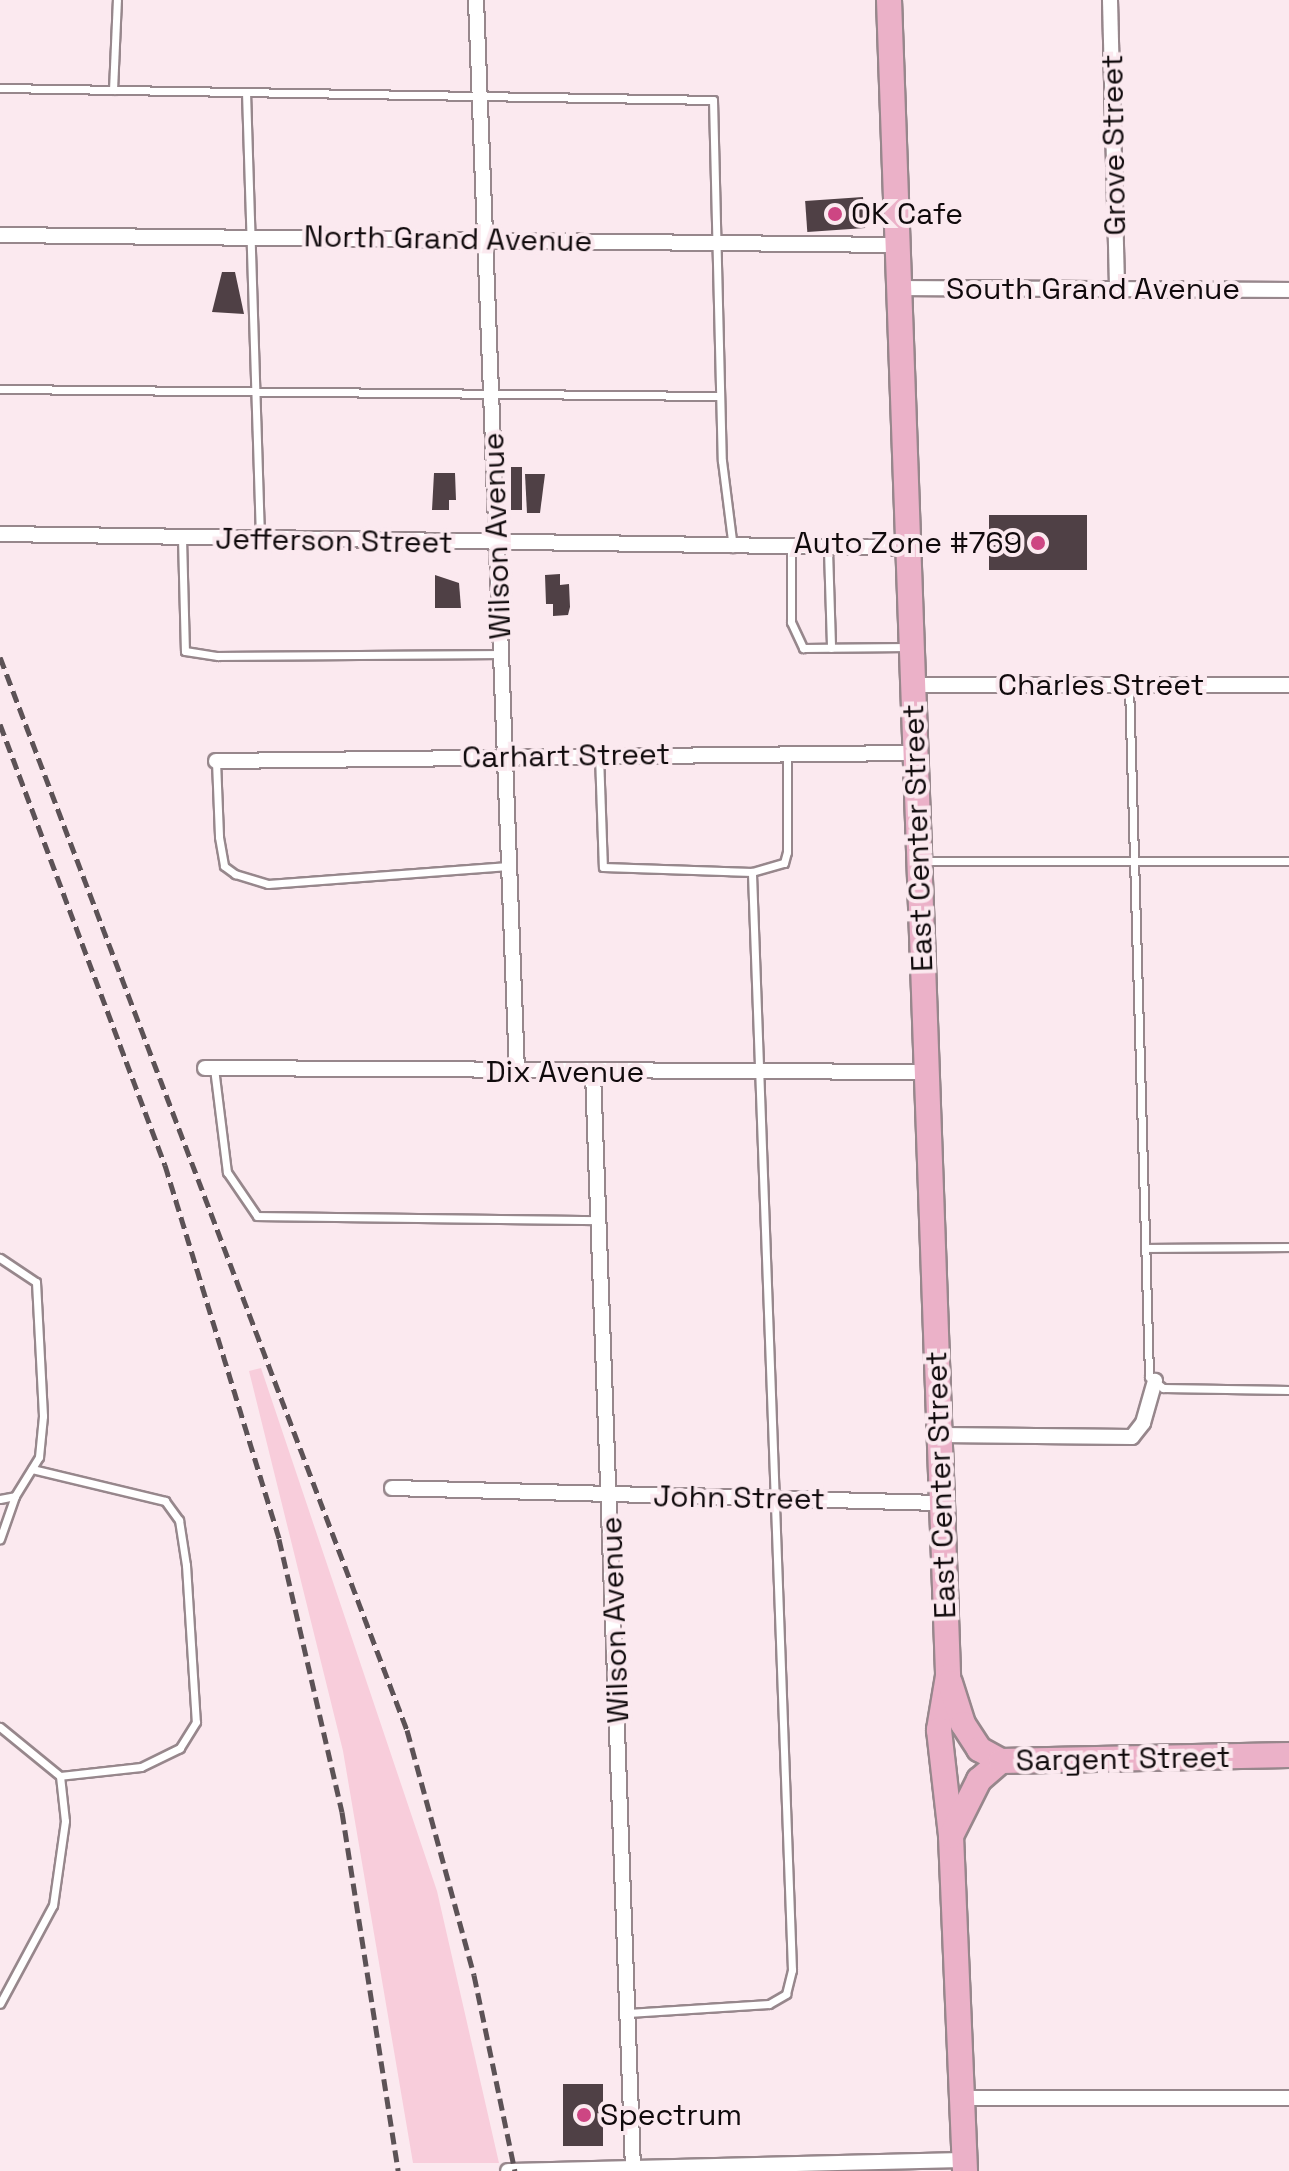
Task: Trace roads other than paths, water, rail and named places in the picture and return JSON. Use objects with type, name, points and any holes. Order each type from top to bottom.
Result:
[{"type":"main road","name":"East Center Street","points":[[889,0],[948,1676],[939,1730],[951,1836],[965,2166]]},
{"type":"main road","name":"East Center Street","points":[[948,1676],[963,1724],[979,1749],[1001,1761]]},
{"type":"main road","name":"Sargent Street","points":[[951,1836],[979,1780],[1001,1761],[1289,1755]]},
{"type":"street","name":"Wilson Avenue","points":[[476,0],[517,1072]]},
{"type":"street","name":"Grove Street","points":[[1110,0],[1117,290]]},
{"type":"street","name":"North Grand Avenue","points":[[0,235],[897,245]]},
{"type":"street","name":"South Grand Avenue","points":[[898,288],[1289,290]]},
{"type":"street","name":"Jefferson Street","points":[[0,534],[497,545],[828,550],[909,548]]},
{"type":"street","name":"Charles Street","points":[[913,685],[1289,685]]},
{"type":"street","name":"Carhart Street","points":[[216,761],[507,755],[915,753]]},
{"type":"street","name":"Dix Avenue","points":[[210,1068],[593,1073],[926,1072]]},
{"type":"street","name":"Wilson Avenue","points":[[593,1073],[611,1495],[633,2167]]},
{"type":"street","points":[[940,1435],[1132,1437],[1143,1423],[1155,1381]]},
{"type":"street","name":"John Street","points":[[392,1488],[941,1503]]},
{"type":"street","points":[[962,2098],[1289,2098]]},
{"type":"street","points":[[508,2171],[633,2167],[965,2166]]},
{"type":"lane","points":[[113,90],[117,0]]},
{"type":"lane","points":[[0,88],[713,100],[720,396],[733,548]]},
{"type":"lane","points":[[246,92],[260,540]]},
{"type":"lane","points":[[0,389],[257,387],[720,396]]},
{"type":"lane","points":[[182,538],[185,651],[218,656],[502,654]]},
{"type":"lane","points":[[791,549],[795,636],[803,648],[912,647]]},
{"type":"lane","points":[[828,550],[831,648]]},
{"type":"lane","points":[[1129,685],[1131,858],[1149,1377],[1163,1388],[1289,1390]]},
{"type":"lane","points":[[599,755],[603,867],[752,872],[784,863],[787,852],[787,754]]},
{"type":"lane","points":[[216,761],[219,837],[224,866],[235,874],[268,884],[511,866]]},
{"type":"lane","points":[[920,861],[1131,858],[1289,861]]},
{"type":"lane","points":[[628,2013],[769,2004],[786,1994],[792,1970],[752,872]]},
{"type":"lane","points":[[210,1068],[227,1172],[257,1216],[599,1220]]},
{"type":"lane","points":[[1146,1248],[1289,1247]]},
{"type":"lane","points":[[0,1258],[36,1282],[43,1416],[39,1457],[15,1496],[0,1539]]},
{"type":"lane","points":[[32,1469],[165,1501],[179,1520],[186,1565],[196,1722],[180,1748],[141,1767],[60,1776]]},
{"type":"lane","points":[[0,1499],[15,1496]]},
{"type":"lane","points":[[0,1727],[60,1776],[65,1821],[53,1905],[0,2004]]},
{"type":"railway","points":[[0,657],[407,1730],[474,1975],[515,2171]]},
{"type":"railway","points":[[0,724],[165,1165],[279,1539],[342,1812],[398,2171]]},
{"type":"place","name":"OK Cafe","points":[[835,214]]},
{"type":"place","name":"Auto Zone #769","points":[[1038,543]]},
{"type":"place","name":"Spectrum","points":[[584,2115]]}]
